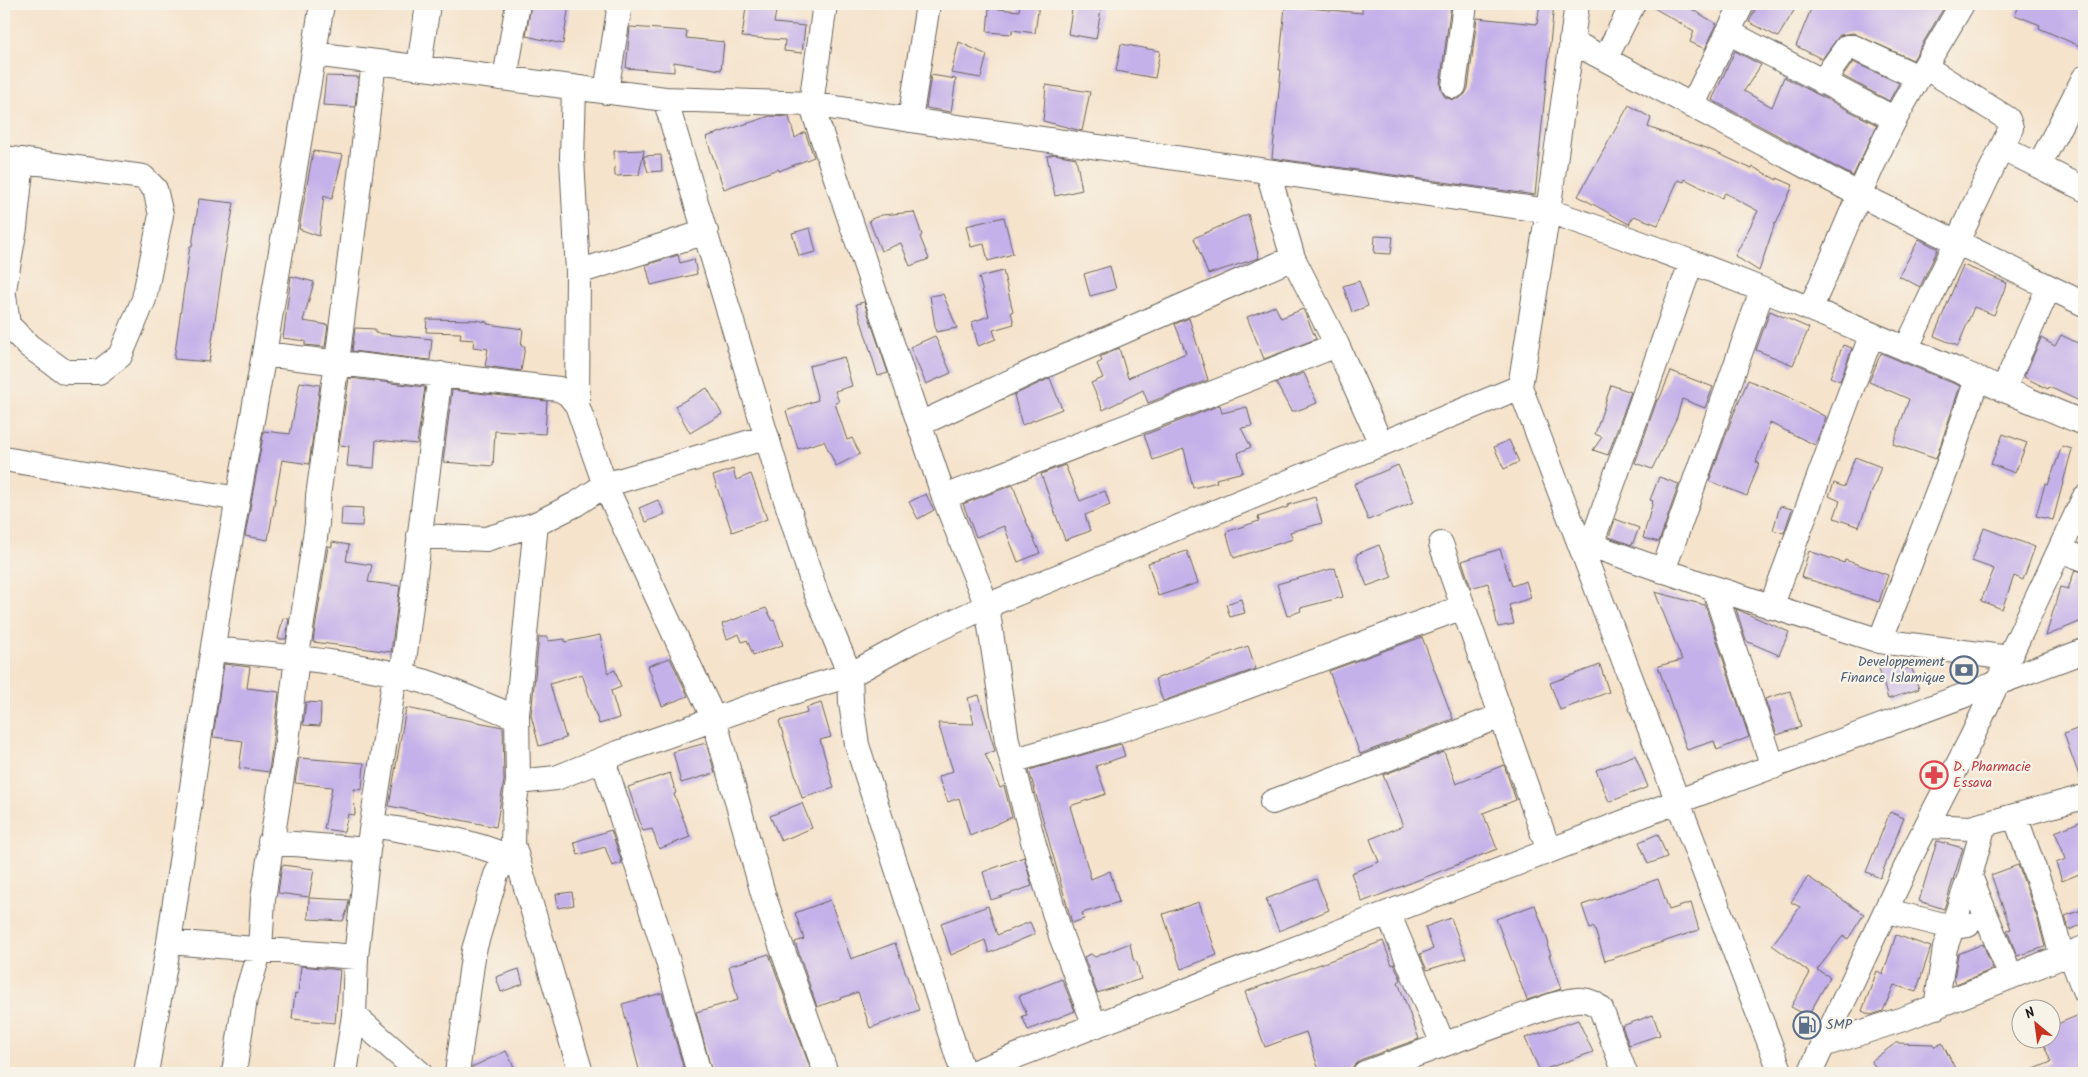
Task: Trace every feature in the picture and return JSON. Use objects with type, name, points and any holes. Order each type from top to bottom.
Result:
[{"type":"street","points":[[146,1073],[169,942],[212,649],[264,354],[322,4]]},
{"type":"street","points":[[420,67],[428,4]]},
{"type":"street","points":[[505,78],[518,4]]},
{"type":"street","points":[[606,92],[620,4]]},
{"type":"street","points":[[825,4],[811,104],[944,497],[987,606],[1007,741],[1033,841],[1061,936],[1095,1026]]},
{"type":"street","points":[[910,120],[928,4]]},
{"type":"street","points":[[1454,86],[1465,4]]},
{"type":"street","points":[[1577,4],[1548,212],[1520,387],[1585,543],[1679,801],[1782,1073]]},
{"type":"street","points":[[1605,59],[1633,4]]},
{"type":"street","points":[[1692,106],[1742,4]]},
{"type":"street","points":[[1810,309],[1838,248],[1858,194],[1895,119],[1962,4]]},
{"type":"street","points":[[1728,32],[1822,82],[1847,92],[1895,119]]},
{"type":"street","points":[[1571,41],[1858,194],[2084,304]]},
{"type":"street","points":[[1822,82],[1847,47],[1853,47],[1922,72],[2008,118],[2011,128],[1906,349]]},
{"type":"street","points":[[314,54],[665,99],[811,104],[1548,212],[1611,232],[1810,309],[2084,423]]},
{"type":"street","points":[[234,1073],[245,999],[260,949],[263,899],[270,842],[286,750],[374,62]]},
{"type":"street","points":[[2039,166],[2084,78]]},
{"type":"street","points":[[574,88],[572,158],[578,272],[577,405],[605,485],[714,719],[764,897],[826,1073]]},
{"type":"street","points":[[665,99],[816,593],[850,675],[850,702],[856,746],[963,1073]]},
{"type":"street","points":[[2002,148],[2084,189]]},
{"type":"street","points":[[4,289],[15,228],[13,159],[143,177],[155,189],[161,215],[144,299],[120,356],[99,372],[65,372],[29,346],[8,325],[4,295]]},
{"type":"street","points":[[1268,172],[1293,258],[1337,345],[1381,444]]},
{"type":"street","points":[[578,272],[706,232]]},
{"type":"street","points":[[920,424],[1044,366],[1293,258]]},
{"type":"street","points":[[1585,543],[1691,263]]},
{"type":"street","points":[[2003,390],[2050,287]]},
{"type":"street","points":[[1663,571],[1762,291]]},
{"type":"street","points":[[1771,607],[1872,336]]},
{"type":"street","points":[[944,497],[1337,345]]},
{"type":"street","points":[[264,354],[559,389],[568,394],[577,405]]},
{"type":"street","points":[[345,1073],[354,1015],[356,957],[368,850],[398,676],[419,536],[440,374]]},
{"type":"street","points":[[1880,641],[1948,464],[1977,379]]},
{"type":"street","points":[[518,782],[556,778],[714,719],[850,675],[912,640],[987,606],[1520,387]]},
{"type":"street","points":[[419,536],[486,539],[536,524],[576,504],[605,485],[767,437]]},
{"type":"street","points":[[4,459],[238,498]]},
{"type":"street","points":[[1810,1073],[1913,852],[1997,684],[2084,498]]},
{"type":"street","points":[[536,524],[517,714],[518,782],[510,850],[581,1073]]},
{"type":"street","points":[[1585,543],[1771,607],[1880,641],[2009,658]]},
{"type":"street","points":[[1441,544],[1549,851]]},
{"type":"street","points":[[2060,550],[2084,559]]},
{"type":"street","points":[[1714,588],[1773,767]]},
{"type":"street","points":[[1012,760],[1113,732],[1238,690],[1463,607]]},
{"type":"street","points":[[212,649],[297,657],[398,676],[424,682],[508,714],[517,714]]},
{"type":"street","points":[[972,1073],[1679,801],[2084,651]]},
{"type":"street","points":[[1272,802],[1501,716]]},
{"type":"street","points":[[603,760],[666,958],[699,1073]]},
{"type":"street","points":[[1927,826],[1970,828],[2084,797]]},
{"type":"street","points":[[2015,816],[2051,916],[2072,953],[2084,990]]},
{"type":"street","points":[[1936,1007],[1945,948],[1970,876],[1984,824]]},
{"type":"street","points":[[372,825],[446,838],[490,849],[510,850]]},
{"type":"street","points":[[270,842],[368,850]]},
{"type":"street","points":[[457,1073],[474,950],[496,876],[510,850]]},
{"type":"street","points":[[1970,876],[2011,977]]},
{"type":"street","points":[[1887,911],[1952,927],[1989,922]]},
{"type":"street","points":[[1388,913],[1443,1044]]},
{"type":"street","points":[[169,942],[356,957]]},
{"type":"street","points":[[1823,1045],[1936,1007],[2072,953]]},
{"type":"street","points":[[1365,1073],[1553,1005],[1585,999],[1595,1003],[1601,1009],[1625,1073]]},
{"type":"street","points":[[354,1015],[420,1073]]},
{"type":"building","points":[[531,4],[569,4],[563,44],[526,36]]},
{"type":"building","points":[[1020,4],[1039,4],[1035,33],[1012,30],[1012,34],[987,32],[989,8],[1019,11]]},
{"type":"building","points":[[1073,4],[1102,4],[1096,39],[1068,34]]},
{"type":"building","points":[[1362,4],[1451,4],[1440,85],[1445,97],[1453,100],[1465,94],[1468,88],[1477,18],[1537,24],[1540,4],[1554,4],[1535,195],[1272,158],[1285,6],[1362,13]]},
{"type":"building","points":[[1647,4],[1683,4],[1717,24],[1705,49],[1690,42],[1694,31]]},
{"type":"building","points":[[1758,4],[1798,4],[1778,37],[1749,22]]},
{"type":"building","points":[[1813,4],[1946,4],[1913,60],[1853,33],[1840,35],[1822,59],[1796,46]]},
{"type":"building","points":[[2020,4],[2084,4],[2084,48],[2039,28],[2040,25],[2015,15]]},
{"type":"building","points":[[746,7],[776,11],[774,23],[805,26],[802,53],[784,51],[785,40],[742,37]]},
{"type":"building","points":[[630,27],[687,31],[686,38],[724,42],[721,70],[674,62],[674,72],[626,68]]},
{"type":"building","points":[[959,42],[987,55],[981,78],[951,73]]},
{"type":"building","points":[[1121,44],[1160,51],[1155,78],[1116,71]]},
{"type":"building","points":[[1735,51],[1761,65],[1744,91],[1772,107],[1784,77],[1877,125],[1853,176],[1712,100]]},
{"type":"building","points":[[1853,62],[1899,83],[1889,101],[1843,76]]},
{"type":"building","points":[[931,75],[956,79],[951,112],[926,108]]},
{"type":"building","points":[[326,76],[358,77],[355,107],[323,105]]},
{"type":"building","points":[[1046,85],[1090,92],[1082,131],[1043,121]]},
{"type":"building","points":[[1629,105],[1651,118],[1648,127],[1706,148],[1752,169],[1753,167],[1777,180],[1777,178],[1793,185],[1775,223],[1759,271],[1735,256],[1758,211],[1725,193],[1722,198],[1685,179],[1684,182],[1678,180],[1658,225],[1634,216],[1629,224],[1578,196]]},
{"type":"building","points":[[770,116],[789,117],[795,138],[805,132],[814,157],[724,189],[706,137]]},
{"type":"building","points":[[644,150],[639,175],[615,176],[614,151]]},
{"type":"building","points":[[313,151],[343,155],[332,199],[324,196],[319,236],[299,229]]},
{"type":"building","points":[[1054,154],[1076,158],[1082,190],[1055,196],[1047,156]]},
{"type":"building","points":[[661,155],[662,171],[648,172],[643,156]]},
{"type":"building","points":[[199,199],[234,203],[209,362],[174,359],[190,246],[192,246]]},
{"type":"building","points":[[914,212],[922,235],[920,237],[929,259],[910,266],[901,243],[881,251],[869,220],[882,215]]},
{"type":"building","points":[[1248,214],[1259,258],[1208,274],[1194,238]]},
{"type":"building","points":[[1004,217],[1013,254],[988,261],[984,244],[971,247],[966,226]]},
{"type":"building","points":[[810,228],[816,252],[799,256],[792,233]]},
{"type":"building","points":[[1375,236],[1393,237],[1391,254],[1374,253]]},
{"type":"building","points":[[1919,239],[1938,249],[1920,287],[1899,276]]},
{"type":"building","points":[[678,255],[680,263],[694,259],[697,274],[651,285],[646,265]]},
{"type":"building","points":[[1963,265],[2007,283],[1994,315],[1974,307],[1958,346],[1934,336]]},
{"type":"building","points":[[1110,266],[1116,289],[1090,296],[1084,274]]},
{"type":"building","points":[[1003,271],[1013,311],[1011,312],[1014,324],[993,330],[996,339],[978,346],[972,322],[989,316],[979,277]]},
{"type":"building","points":[[291,276],[314,282],[303,321],[328,325],[325,347],[305,345],[305,341],[283,338]]},
{"type":"building","points":[[1359,281],[1368,306],[1352,312],[1343,286]]},
{"type":"building","points":[[943,294],[957,328],[936,332],[930,296]]},
{"type":"building","points":[[864,302],[888,373],[878,376],[856,304]]},
{"type":"building","points":[[1275,306],[1281,318],[1303,309],[1316,339],[1264,359],[1247,317]]},
{"type":"building","points":[[1770,311],[1809,328],[1793,365],[1756,350]]},
{"type":"building","points":[[1189,318],[1208,380],[1148,403],[1143,390],[1103,410],[1091,383],[1103,378],[1097,364],[1102,361],[1100,357],[1119,348],[1128,378],[1186,353],[1175,324]]},
{"type":"building","points":[[427,319],[475,320],[487,322],[487,324],[523,329],[521,346],[525,346],[521,371],[485,366],[488,349],[473,347],[474,340],[460,339],[461,333],[426,332]]},
{"type":"building","points":[[355,328],[375,329],[375,333],[432,339],[430,360],[352,351]]},
{"type":"building","points":[[2061,335],[2084,346],[2084,403],[2024,377],[2041,338],[2055,346]]},
{"type":"building","points":[[935,336],[951,373],[926,384],[910,347]]},
{"type":"building","points":[[1843,345],[1852,348],[1840,381],[1830,377]]},
{"type":"building","points":[[1881,353],[1960,386],[1936,459],[1893,444],[1909,399],[1869,382]]},
{"type":"building","points":[[844,357],[852,386],[835,391],[839,402],[835,403],[847,440],[852,438],[860,454],[836,466],[824,441],[798,449],[786,411],[818,400],[809,366]]},
{"type":"building","points":[[1671,371],[1713,387],[1705,408],[1682,399],[1677,417],[1652,469],[1635,463],[1657,400],[1659,400]]},
{"type":"building","points":[[1304,373],[1317,403],[1291,411],[1276,383]]},
{"type":"building","points":[[349,378],[425,387],[417,444],[376,440],[374,468],[347,466],[349,446],[339,445]]},
{"type":"building","points":[[1050,378],[1062,409],[1022,425],[1014,395]]},
{"type":"building","points":[[1748,380],[1784,395],[1826,417],[1815,445],[1770,423],[1756,462],[1759,463],[1747,496],[1709,481]]},
{"type":"building","points":[[300,382],[320,385],[309,464],[282,460],[268,540],[245,536],[264,431],[290,434]]},
{"type":"building","points":[[1611,385],[1631,392],[1608,455],[1593,450],[1602,437],[1595,434]]},
{"type":"building","points":[[707,388],[722,414],[690,433],[675,406]]},
{"type":"building","points":[[452,390],[547,401],[545,434],[495,431],[493,466],[443,462]]},
{"type":"building","points":[[1220,405],[1222,413],[1247,407],[1252,426],[1241,428],[1251,447],[1238,453],[1243,472],[1216,479],[1217,482],[1193,488],[1184,449],[1153,460],[1144,435]]},
{"type":"building","points":[[2003,434],[2027,443],[2015,473],[1991,464]]},
{"type":"building","points":[[1509,440],[1519,462],[1504,469],[1494,447]]},
{"type":"building","points":[[2062,446],[2072,449],[2053,520],[2036,516],[2045,484],[2048,485]]},
{"type":"building","points":[[1855,457],[1881,467],[1859,527],[1834,518],[1840,501],[1829,496],[1834,483],[1844,487]]},
{"type":"building","points":[[1065,465],[1080,501],[1105,491],[1110,505],[1085,515],[1090,531],[1065,540],[1041,474]]},
{"type":"building","points":[[1398,465],[1414,502],[1368,520],[1354,484]]},
{"type":"building","points":[[733,469],[736,480],[751,474],[767,519],[732,532],[713,476]]},
{"type":"building","points":[[1659,477],[1679,484],[1659,542],[1643,538],[1653,501],[1650,500]]},
{"type":"building","points":[[1013,485],[1040,553],[1018,562],[1004,526],[976,537],[963,504]]},
{"type":"building","points":[[926,494],[934,510],[918,519],[909,502]]},
{"type":"building","points":[[1315,497],[1322,523],[1290,532],[1293,539],[1234,558],[1226,532],[1259,521],[1258,517],[1288,507],[1288,505]]},
{"type":"building","points":[[658,500],[665,514],[646,522],[639,508]]},
{"type":"building","points":[[1780,506],[1792,509],[1784,533],[1773,530]]},
{"type":"building","points":[[342,507],[363,508],[362,526],[341,525]]},
{"type":"building","points":[[1615,519],[1639,528],[1632,545],[1609,537]]},
{"type":"building","points":[[1984,528],[2035,547],[2023,580],[2014,576],[2002,609],[1981,601],[1994,569],[1972,561]]},
{"type":"building","points":[[332,542],[349,545],[346,561],[372,565],[368,582],[400,586],[391,652],[313,642],[328,546],[332,547]]},
{"type":"building","points":[[1379,545],[1392,577],[1367,586],[1357,560],[1357,554]]},
{"type":"building","points":[[1500,549],[1512,586],[1526,581],[1531,598],[1509,605],[1514,624],[1498,627],[1488,583],[1471,588],[1462,561]]},
{"type":"building","points":[[1187,551],[1198,583],[1158,596],[1148,563]]},
{"type":"building","points":[[1809,551],[1844,563],[1845,560],[1888,575],[1879,602],[1801,577]]},
{"type":"building","points":[[1335,568],[1343,597],[1300,608],[1301,611],[1287,616],[1277,584]]},
{"type":"building","points":[[2075,570],[2084,572],[2084,620],[2046,636],[2060,587],[2068,589]]},
{"type":"building","points":[[1655,592],[1705,605],[1749,737],[1717,750],[1714,741],[1687,750],[1658,666],[1682,660]]},
{"type":"building","points":[[1241,599],[1245,613],[1230,617],[1226,604]]},
{"type":"building","points":[[766,608],[774,620],[783,645],[753,655],[747,640],[742,642],[739,634],[727,639],[722,624]]},
{"type":"building","points":[[1736,609],[1789,632],[1779,655],[1746,641]]},
{"type":"building","points":[[283,618],[289,619],[286,639],[278,639]]},
{"type":"building","points":[[600,635],[608,673],[615,670],[621,687],[611,691],[619,718],[599,724],[582,674],[550,684],[566,738],[539,746],[531,715],[539,637],[548,637],[548,641],[565,639],[565,642]]},
{"type":"building","points":[[1422,637],[1453,719],[1360,754],[1329,671]]},
{"type":"building","points":[[1248,646],[1256,669],[1163,701],[1155,679]]},
{"type":"building","points":[[670,658],[688,696],[662,706],[648,666]]},
{"type":"building","points":[[224,664],[250,667],[247,688],[279,692],[269,772],[239,768],[243,741],[213,737]]},
{"type":"building","points":[[1600,665],[1609,692],[1560,710],[1550,683]]},
{"type":"building","points":[[1878,665],[1912,669],[1919,689],[1888,699]]},
{"type":"building","points":[[1790,691],[1801,727],[1777,735],[1765,699]]},
{"type":"building","points":[[979,695],[995,751],[985,754],[1000,788],[1004,786],[1012,817],[970,836],[959,798],[948,802],[938,777],[953,771],[938,723],[974,724],[968,698]]},
{"type":"building","points":[[306,702],[321,703],[320,726],[303,725]]},
{"type":"building","points":[[821,703],[831,737],[820,740],[834,788],[802,798],[779,721],[807,713],[806,708]]},
{"type":"building","points":[[406,708],[503,727],[504,781],[496,827],[389,806]]},
{"type":"building","points":[[2084,726],[2084,784],[2082,784],[2064,734]]},
{"type":"building","points":[[706,743],[715,773],[681,783],[673,752]]},
{"type":"building","points":[[1121,744],[1125,756],[1096,766],[1106,794],[1070,806],[1091,879],[1110,871],[1119,902],[1082,913],[1084,919],[1072,923],[1029,770]]},
{"type":"building","points":[[1444,752],[1456,784],[1504,765],[1516,800],[1483,813],[1497,849],[1362,902],[1351,873],[1379,862],[1370,839],[1403,826],[1383,775]]},
{"type":"building","points":[[1635,755],[1648,787],[1609,802],[1596,770]]},
{"type":"building","points":[[299,758],[364,763],[362,790],[354,789],[355,815],[348,814],[344,832],[324,829],[332,787],[295,783]]},
{"type":"building","points":[[670,773],[676,793],[674,794],[690,837],[659,849],[652,829],[643,831],[628,787]]},
{"type":"building","points":[[802,803],[812,828],[781,841],[770,816]]},
{"type":"building","points":[[1890,812],[1904,818],[1880,878],[1866,872]]},
{"type":"building","points":[[2084,820],[2084,872],[2062,881],[2056,863],[2066,859],[2055,832]]},
{"type":"building","points":[[611,830],[622,863],[612,866],[605,847],[578,855],[574,842]]},
{"type":"building","points":[[1658,834],[1667,857],[1648,864],[1639,842]]},
{"type":"building","points":[[1937,841],[1963,848],[1944,909],[1919,901]]},
{"type":"building","points":[[1024,857],[1032,886],[991,900],[983,872]]},
{"type":"building","points":[[282,865],[314,869],[309,897],[278,893]]},
{"type":"building","points":[[2018,865],[2038,920],[2045,947],[2017,956],[2007,930],[2011,929],[1991,875]]},
{"type":"building","points":[[1808,877],[1864,914],[1848,939],[1843,936],[1817,970],[1830,977],[1808,1016],[1791,1007],[1810,973],[1772,945],[1800,907],[1791,902]]},
{"type":"building","points":[[1316,879],[1329,910],[1279,931],[1266,899]]},
{"type":"building","points":[[1658,879],[1669,910],[1691,903],[1699,930],[1605,961],[1594,927],[1590,929],[1582,905]]},
{"type":"building","points":[[572,892],[574,905],[558,908],[556,894]]},
{"type":"building","points":[[309,898],[349,900],[343,921],[308,919]]},
{"type":"building","points":[[830,900],[851,959],[895,943],[919,1010],[870,1028],[858,992],[817,1007],[795,942],[804,939],[795,913]]},
{"type":"building","points":[[1199,902],[1217,955],[1181,969],[1163,914]]},
{"type":"building","points":[[1535,905],[1549,944],[1547,945],[1551,955],[1549,955],[1561,989],[1527,1000],[1496,919]]},
{"type":"building","points":[[988,906],[997,935],[1030,922],[1035,934],[989,953],[985,940],[951,955],[941,923]]},
{"type":"building","points":[[2084,909],[2084,924],[2069,930],[2065,916]]},
{"type":"building","points":[[1451,918],[1466,958],[1427,970],[1420,954],[1433,949],[1425,927]]},
{"type":"building","points":[[1896,935],[1931,947],[1916,992],[1894,985],[1883,1011],[1871,1015],[1862,1011],[1877,971],[1883,974]]},
{"type":"building","points":[[1383,941],[1392,965],[1394,964],[1401,980],[1398,982],[1419,1039],[1360,1060],[1354,1065],[1350,1073],[1320,1073],[1306,1032],[1265,1047],[1245,992]]},
{"type":"building","points":[[1130,943],[1133,959],[1137,963],[1141,979],[1097,993],[1084,957],[1091,954],[1095,957]]},
{"type":"building","points":[[1983,944],[1993,969],[1956,984],[1954,979],[1958,954]]},
{"type":"building","points":[[769,954],[812,1073],[712,1073],[696,1012],[738,1000],[729,966]]},
{"type":"building","points":[[301,966],[340,970],[335,1023],[292,1019],[295,993],[298,994]]},
{"type":"building","points":[[519,969],[523,984],[501,992],[496,977]]},
{"type":"building","points":[[1062,979],[1075,1011],[1028,1030],[1022,1016],[1027,1015],[1019,996]]},
{"type":"building","points":[[662,993],[685,1073],[640,1073],[622,1004]]},
{"type":"building","points":[[2084,1013],[2084,1073],[2025,1073],[2051,1062],[2046,1050],[2060,1050],[2060,1023]]},
{"type":"building","points":[[1653,1015],[1660,1035],[1629,1045],[1622,1026]]},
{"type":"building","points":[[1578,1020],[1593,1052],[1540,1071],[1525,1038]]},
{"type":"building","points":[[1896,1043],[1933,1044],[1935,1047],[1942,1043],[1955,1068],[1945,1073],[1880,1073],[1871,1061]]},
{"type":"building","points":[[506,1051],[517,1073],[471,1073],[472,1067]]},
{"type":"place","name":"Developpement Finance Islamique","points":[[1964,670]]},
{"type":"place","name":"D. Pharmacie Essava","points":[[1934,775]]},
{"type":"place","name":"SMP","points":[[1807,1025]]}]
